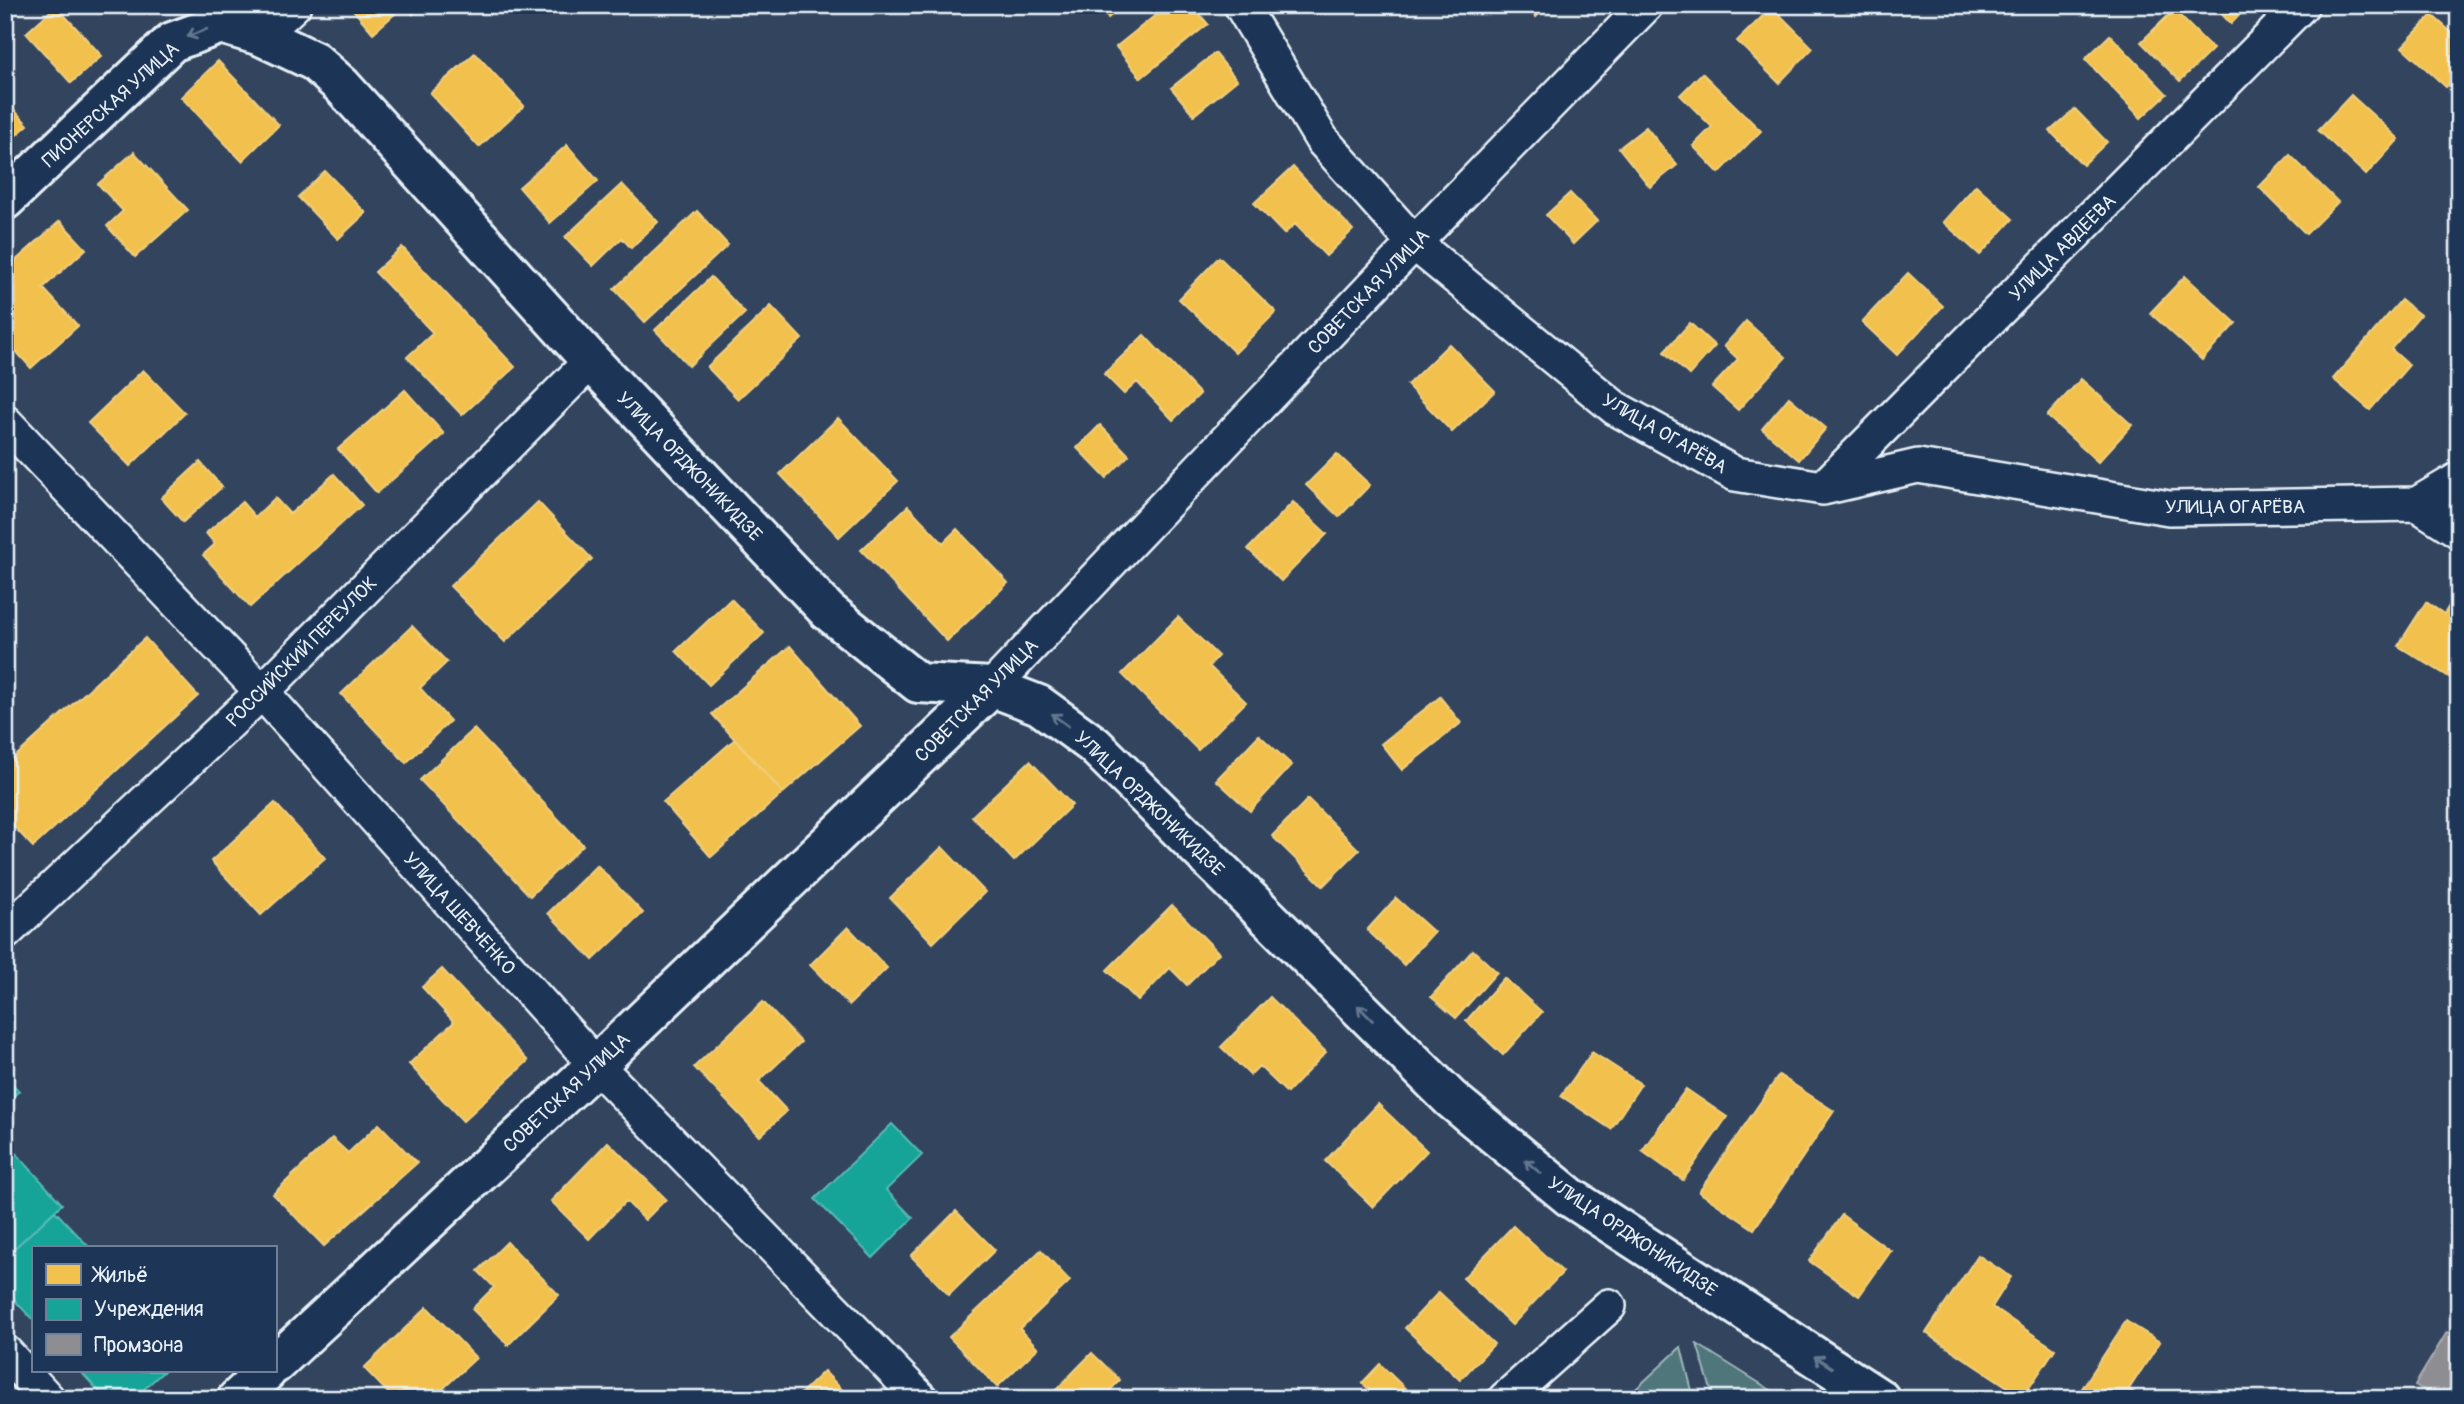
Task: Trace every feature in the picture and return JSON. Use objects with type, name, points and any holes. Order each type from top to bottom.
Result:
[{"type":"main road","name":"ПИОНЕРСКАЯ УЛИЦА","points":[[5,200],[172,42],[221,23],[261,36]]},
{"type":"main road","name":"УЛИЦА ОРДЖОНИКИДЗЕ","points":[[261,36],[314,61],[342,86],[591,361],[828,611],[918,683],[992,687],[1039,705],[1094,745],[1451,1099],[1570,1197],[1880,1399]]},
{"type":"main road","name":"СОВЕТСКАЯ УЛИЦА","points":[[276,1363],[596,1065],[992,687]]},
{"type":"main road","points":[[237,1399],[266,1372]]},
{"type":"street","points":[[261,36],[294,5]]},
{"type":"street","name":"УЛИЦА ОГАРЁВА","points":[[1241,5],[1322,140],[1413,243],[1615,408],[1735,474],[1823,488],[1918,466],[2169,508],[2417,504]]},
{"type":"street","name":"СОВЕТСКАЯ УЛИЦА","points":[[992,687],[1413,243],[1646,5]]},
{"type":"street","name":"УЛИЦА АВДЕЕВА","points":[[1823,488],[2302,5]]},
{"type":"street","name":"РОССИЙСКИЙ ПЕРЕУЛОК","points":[[5,933],[262,692],[591,361]]},
{"type":"street","name":"УЛИЦА ШЕВЧЕНКО","points":[[5,422],[262,692],[596,1065],[921,1399]]},
{"type":"street","points":[[2459,479],[2417,504],[2459,531]]},
{"type":"street","points":[[1505,1399],[1609,1306]]},
{"type":"street","points":[[5,1352],[48,1399]]},
{"type":"green space","points":[[1697,1344],[1785,1399],[1714,1399]]},
{"type":"green space","points":[[1681,1347],[1694,1399],[1625,1399]]},
{"type":"building: Жильё","points":[[349,5],[405,5],[373,33]]},
{"type":"building: Жильё","points":[[405,5],[423,5],[413,14]]},
{"type":"building: Жильё","points":[[1097,5],[1124,5],[1108,18]]},
{"type":"building: Жильё","points":[[1168,5],[1192,5],[1208,24],[1141,78],[1116,47]]},
{"type":"building: Жильё","points":[[1523,5],[1548,5],[1536,17]]},
{"type":"building: Жильё","points":[[2213,5],[2249,5],[2231,24]]},
{"type":"building: Жильё","points":[[56,6],[102,56],[71,83],[26,33]]},
{"type":"building: Жильё","points":[[1772,7],[1813,48],[1779,83],[1737,41]]},
{"type":"building: Жильё","points":[[2174,10],[2213,49],[2180,81],[2141,42]]},
{"type":"building: Жильё","points":[[2432,15],[2459,39],[2459,73],[2446,87],[2402,47]]},
{"type":"building: Жильё","points":[[2110,35],[2167,94],[2141,118],[2085,59]]},
{"type":"building: Жильё","points":[[475,53],[524,106],[479,147],[430,93]]},
{"type":"building: Жильё","points":[[1215,53],[1237,80],[1194,115],[1171,88]]},
{"type":"building: Жильё","points":[[218,61],[279,125],[242,161],[181,97]]},
{"type":"building: Жильё","points":[[1702,73],[1761,131],[1719,173],[1693,146],[1712,127],[1680,95]]},
{"type":"building: Жильё","points":[[2351,95],[2399,139],[2366,175],[2318,130]]},
{"type":"building: Жильё","points":[[5,100],[28,125],[5,145]]},
{"type":"building: Жильё","points":[[2075,109],[2107,142],[2083,165],[2050,131]]},
{"type":"building: Жильё","points":[[1646,127],[1677,165],[1650,187],[1619,148]]},
{"type":"building: Жильё","points":[[567,145],[598,181],[550,223],[519,187]]},
{"type":"building: Жильё","points":[[134,152],[188,210],[135,257],[107,226],[123,211],[98,184]]},
{"type":"building: Жильё","points":[[2290,155],[2338,202],[2306,234],[2259,187]]},
{"type":"building: Жильё","points":[[1293,167],[1353,230],[1326,256],[1295,224],[1284,234],[1254,203]]},
{"type":"building: Жильё","points":[[325,171],[366,213],[338,239],[298,197]]},
{"type":"building: Жильё","points":[[622,184],[658,222],[631,248],[622,238],[593,266],[565,237]]},
{"type":"building: Жильё","points":[[1976,185],[2013,219],[1980,255],[1943,222]]},
{"type":"building: Жильё","points":[[1570,193],[1597,221],[1573,244],[1546,215]]},
{"type":"building: Жильё","points":[[697,211],[728,245],[645,322],[614,289]]},
{"type":"building: Жильё","points":[[60,221],[86,249],[43,288],[78,326],[31,368],[5,339],[5,270]]},
{"type":"building: Жильё","points":[[402,247],[515,367],[462,415],[407,357],[433,333],[375,272]]},
{"type":"building: Жильё","points":[[1219,257],[1276,312],[1235,353],[1179,299]]},
{"type":"building: Жильё","points":[[1908,273],[1943,306],[1897,355],[1862,322]]},
{"type":"building: Жильё","points":[[2185,276],[2236,323],[2202,360],[2150,313]]},
{"type":"building: Жильё","points":[[711,277],[745,313],[689,366],[655,330]]},
{"type":"building: Жильё","points":[[2401,300],[2420,315],[2391,349],[2409,365],[2370,410],[2333,379]]},
{"type":"building: Жильё","points":[[771,306],[802,339],[738,399],[707,367]]},
{"type":"building: Жильё","points":[[1746,321],[1786,357],[1738,410],[1712,387],[1738,359],[1724,346]]},
{"type":"building: Жильё","points":[[1690,323],[1715,346],[1689,375],[1664,352]]},
{"type":"building: Жильё","points":[[1144,335],[1200,394],[1173,420],[1137,382],[1124,394],[1104,374]]},
{"type":"building: Жильё","points":[[1449,344],[1495,391],[1452,432],[1407,385]]},
{"type":"building: Жильё","points":[[143,370],[185,413],[130,466],[88,423]]},
{"type":"building: Жильё","points":[[2081,379],[2132,425],[2098,462],[2047,416]]},
{"type":"building: Жильё","points":[[405,390],[444,434],[377,493],[338,449]]},
{"type":"building: Жильё","points":[[1789,397],[1826,428],[1799,460],[1762,429]]},
{"type":"building: Жильё","points":[[838,418],[898,481],[839,537],[780,474]]},
{"type":"building: Жильё","points":[[1100,425],[1129,455],[1106,478],[1077,448]]},
{"type":"building: Жильё","points":[[1337,454],[1370,485],[1339,517],[1306,485]]},
{"type":"building: Жильё","points":[[200,462],[222,487],[183,522],[161,498]]},
{"type":"building: Жильё","points":[[334,474],[362,505],[250,607],[203,555],[215,544],[206,533],[242,502],[255,517],[275,498],[290,514]]},
{"type":"building: Жильё","points":[[538,502],[592,559],[505,642],[450,586]]},
{"type":"building: Жильё","points":[[1293,502],[1327,534],[1281,581],[1248,549]]},
{"type":"building: Жильё","points":[[908,506],[943,543],[957,529],[1008,583],[947,641],[861,550]]},
{"type":"building: Жильё","points":[[2457,593],[2459,683],[2398,646],[2426,602],[2444,614]]},
{"type":"building: Жильё","points":[[731,599],[764,633],[709,685],[676,651]]},
{"type":"building: Жильё","points":[[1178,617],[1218,656],[1209,666],[1246,702],[1198,750],[1122,674]]},
{"type":"building: Жильё","points":[[412,626],[447,662],[420,688],[450,721],[406,763],[341,694]]},
{"type":"building: Жильё","points":[[145,638],[198,696],[33,847],[5,817],[5,766]]},
{"type":"building: Жильё","points":[[790,646],[860,726],[783,793],[712,714]]},
{"type":"building: Жильё","points":[[1440,697],[1461,723],[1402,770],[1381,744]]},
{"type":"building: Жильё","points":[[474,729],[583,845],[530,896],[420,780]]},
{"type":"building: Жильё","points":[[1259,735],[1292,765],[1250,811],[1216,780]]},
{"type":"building: Жильё","points":[[735,739],[783,793],[711,857],[663,802]]},
{"type":"building: Жильё","points":[[1030,761],[1072,805],[1014,861],[972,816]]},
{"type":"building: Жильё","points":[[1308,799],[1359,850],[1323,886],[1272,836]]},
{"type":"building: Жильё","points":[[275,803],[325,858],[261,915],[211,861]]},
{"type":"building: Жильё","points":[[942,847],[985,892],[933,943],[890,898]]},
{"type":"building: Жильё","points":[[597,865],[643,913],[593,960],[548,913]]},
{"type":"building: Жильё","points":[[1396,898],[1434,932],[1404,965],[1367,930]]},
{"type":"building: Жильё","points":[[1172,905],[1219,953],[1187,985],[1170,968],[1138,1001],[1107,970]]},
{"type":"building: Жильё","points":[[848,927],[887,968],[849,1005],[810,965]]},
{"type":"building: Жильё","points":[[1473,950],[1497,972],[1456,1018],[1431,997]]},
{"type":"building: Жильё","points":[[442,969],[528,1061],[463,1121],[409,1064],[454,1022],[422,987]]},
{"type":"building: Жильё","points":[[1504,978],[1542,1012],[1503,1055],[1466,1021]]},
{"type":"building: Жильё","points":[[1270,997],[1326,1052],[1287,1093],[1259,1066],[1250,1075],[1221,1047]]},
{"type":"building: Жильё","points":[[763,1002],[801,1042],[759,1081],[787,1111],[760,1136],[694,1067]]},
{"type":"building: Жильё","points":[[1592,1052],[1641,1084],[1611,1129],[1561,1096]]},
{"type":"building: Жильё","points":[[1779,1075],[1834,1111],[1754,1229],[1699,1192]]},
{"type":"building: Жильё","points":[[1686,1089],[1727,1117],[1683,1180],[1642,1151]]},
{"type":"building: Жильё","points":[[1378,1104],[1427,1151],[1373,1207],[1325,1161]]},
{"type":"building: Жильё","points":[[379,1124],[417,1163],[324,1246],[273,1194],[332,1138],[348,1153]]},
{"type":"building: Жильё","points":[[608,1142],[666,1199],[645,1220],[626,1201],[589,1239],[551,1201]]},
{"type":"building: Жильё","points":[[956,1211],[995,1250],[949,1295],[911,1256]]},
{"type":"building: Жильё","points":[[1842,1215],[1891,1251],[1859,1296],[1809,1261]]},
{"type":"building: Жильё","points":[[1513,1226],[1563,1272],[1512,1325],[1463,1278]]},
{"type":"building: Жильё","points":[[507,1242],[559,1295],[508,1345],[472,1309],[494,1287],[478,1271]]},
{"type":"building: Жильё","points":[[1041,1250],[1070,1281],[1020,1329],[1038,1348],[997,1387],[949,1337]]},
{"type":"building: Жильё","points":[[1978,1255],[2011,1277],[1992,1307],[2055,1349],[2023,1397],[1926,1333]]},
{"type":"building: Жильё","points":[[1439,1292],[1494,1344],[1460,1380],[1405,1328]]},
{"type":"building: Жильё","points":[[427,1307],[476,1358],[432,1399],[394,1399],[364,1368]]},
{"type":"building: Жильё","points":[[2126,1321],[2160,1342],[2129,1389],[2144,1399],[2075,1399]]},
{"type":"building: Жильё","points":[[1092,1353],[1120,1380],[1102,1399],[1047,1399]]},
{"type":"building: Жильё","points":[[1380,1364],[1416,1399],[1371,1399],[1375,1395],[1362,1383]]},
{"type":"building: Жильё","points":[[824,1371],[851,1399],[795,1399]]},
{"type":"building: Учреждения","points":[[5,1076],[19,1091],[5,1104]]},
{"type":"building: Учреждения","points":[[892,1124],[922,1155],[886,1190],[913,1218],[873,1258],[815,1199]]},
{"type":"building: Учреждения","points":[[5,1141],[62,1204],[5,1257]]},
{"type":"building: Учреждения","points":[[55,1211],[88,1246],[32,1246],[32,1319],[5,1290],[5,1257]]},
{"type":"building: Учреждения","points":[[81,1372],[163,1372],[133,1399],[106,1399]]},
{"type":"building: Промзона","points":[[2447,1332],[2459,1339],[2459,1399],[2439,1399],[2415,1385]]}]
